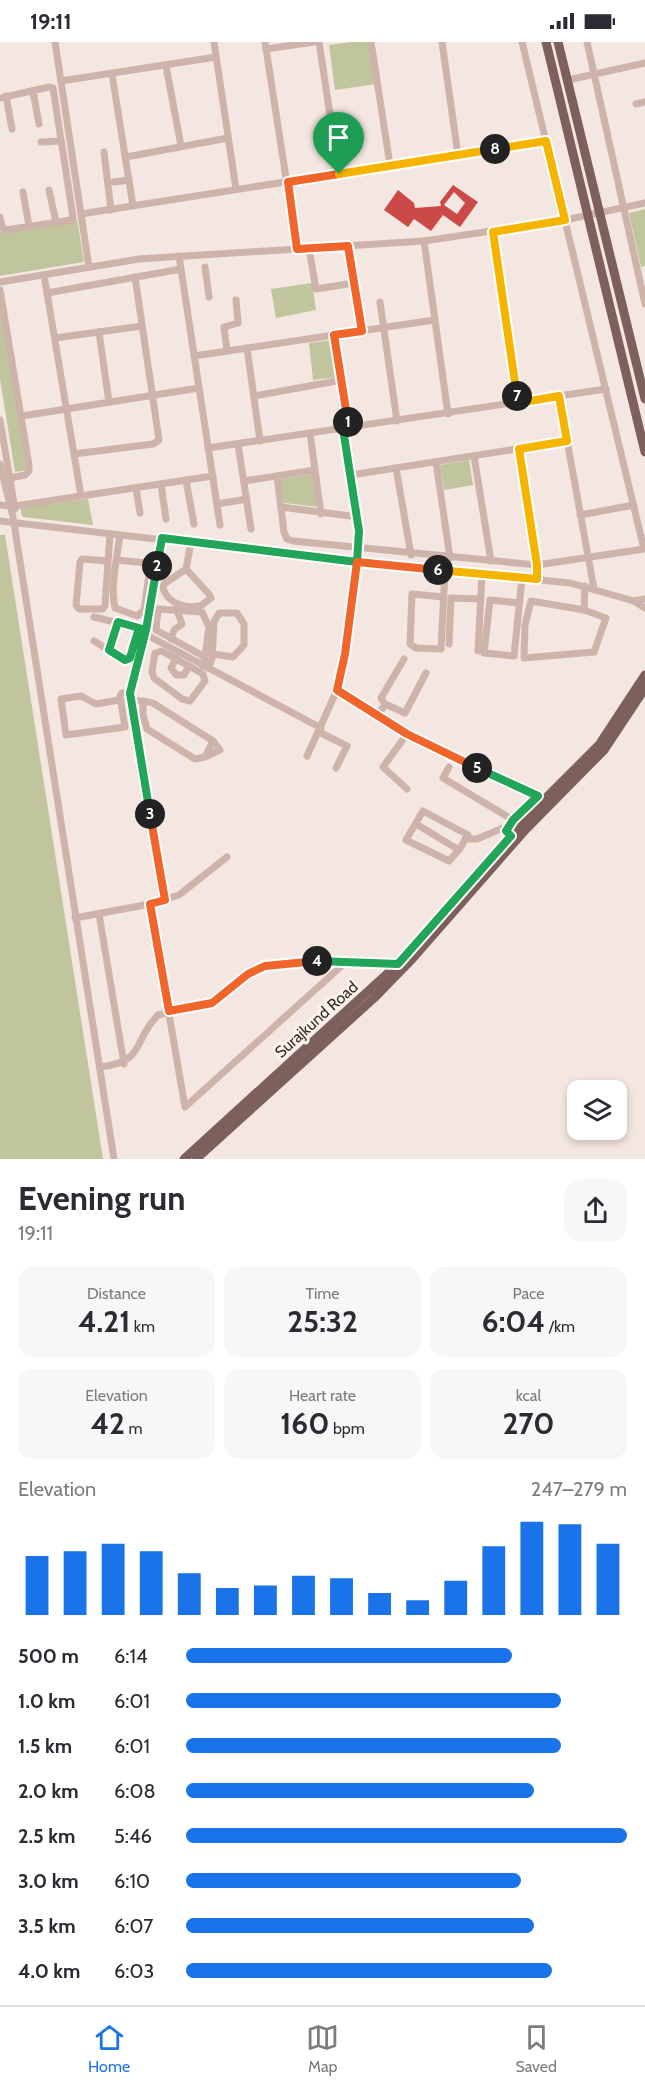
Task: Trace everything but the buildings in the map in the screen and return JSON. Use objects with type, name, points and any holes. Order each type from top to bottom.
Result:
[{"type":"main road","points":[[546,42],[645,452]]},
{"type":"main road","points":[[558,42],[645,399]]},
{"type":"main road","name":"Surajkund Road","points":[[184,1159],[398,964],[508,833],[541,798],[603,741],[645,675]]},
{"type":"main road","name":"Surajkund Road","points":[[196,1159],[374,998],[526,829],[604,750],[645,688]]},
{"type":"street","points":[[55,42],[90,267]]},
{"type":"street","points":[[214,42],[236,189]]},
{"type":"street","points":[[297,249],[266,46],[314,42]]},
{"type":"street","points":[[320,42],[339,174]]},
{"type":"street","points":[[371,42],[390,165]]},
{"type":"street","points":[[442,42],[458,155]]},
{"type":"street","points":[[277,476],[287,539],[411,555],[537,565],[644,549],[522,42]]},
{"type":"street","points":[[587,42],[624,208],[642,272],[645,304]]},
{"type":"street","points":[[61,81],[216,57]]},
{"type":"street","points":[[568,80],[645,63]]},
{"type":"street","points":[[166,66],[181,146]]},
{"type":"street","points":[[112,74],[133,206]]},
{"type":"street","points":[[0,217],[1,226],[6,230],[74,217],[53,88],[3,97],[12,129]]},
{"type":"street","points":[[33,91],[39,124]]},
{"type":"street","points":[[636,104],[645,102]]},
{"type":"street","points":[[126,157],[228,138]]},
{"type":"street","points":[[41,142],[61,141]]},
{"type":"street","points":[[81,214],[546,141]]},
{"type":"street","points":[[104,152],[111,210]]},
{"type":"street","points":[[114,182],[129,180]]},
{"type":"street","points":[[49,190],[56,222]]},
{"type":"street","points":[[23,192],[29,226]]},
{"type":"street","points":[[0,282],[90,267],[179,256],[424,242],[588,216],[645,203]]},
{"type":"street","points":[[493,232],[518,403]]},
{"type":"street","points":[[424,242],[448,414]]},
{"type":"street","points":[[348,246],[362,331]]},
{"type":"street","points":[[309,249],[316,289],[354,283]]},
{"type":"street","points":[[179,256],[220,525]]},
{"type":"street","points":[[205,267],[209,297]]},
{"type":"street","points":[[47,293],[181,269]]},
{"type":"street","points":[[44,275],[81,496]]},
{"type":"street","points":[[74,454],[158,442],[135,277]]},
{"type":"street","points":[[0,290],[29,471],[25,475],[10,478]]},
{"type":"street","points":[[227,351],[224,327],[238,323],[236,300]]},
{"type":"street","points":[[380,302],[397,421]]},
{"type":"street","points":[[194,356],[434,320]]},
{"type":"street","points":[[55,338],[142,326]]},
{"type":"street","points":[[99,332],[109,402]]},
{"type":"street","points":[[307,756],[337,690],[345,654],[359,549],[358,517],[351,475],[342,380],[334,335]]},
{"type":"street","points":[[247,348],[260,441]]},
{"type":"street","points":[[254,396],[342,380]]},
{"type":"street","points":[[22,416],[199,388]]},
{"type":"street","points":[[208,448],[606,389]]},
{"type":"street","points":[[559,396],[594,589]]},
{"type":"street","points":[[0,420],[10,478],[13,520],[114,1159]]},
{"type":"street","points":[[310,434],[321,514]]},
{"type":"street","points":[[351,475],[567,441]]},
{"type":"street","points":[[238,444],[251,529]]},
{"type":"street","points":[[519,449],[537,565],[537,579]]},
{"type":"street","points":[[474,456],[491,561]]},
{"type":"street","points":[[436,462],[450,558]]},
{"type":"street","points":[[0,464],[12,506]]},
{"type":"street","points":[[396,468],[411,555]]},
{"type":"street","points":[[244,481],[315,470]]},
{"type":"street","points":[[0,505],[12,506],[213,476]]},
{"type":"street","points":[[186,480],[194,524]]},
{"type":"street","points":[[161,484],[166,519]]},
{"type":"street","points":[[136,488],[140,513]]},
{"type":"street","points":[[217,504],[247,499]]},
{"type":"street","points":[[580,515],[634,505]]},
{"type":"street","points":[[281,507],[358,517]]},
{"type":"street","points":[[0,521],[13,520],[110,534],[162,538],[357,562],[537,579],[585,586],[634,601],[645,608]]},
{"type":"street","points":[[108,561],[82,559],[80,562],[76,605],[79,609],[103,609],[108,561],[110,534]]},
{"type":"street","points":[[117,560],[146,563],[150,567],[144,610],[137,616],[115,608],[113,601],[117,560],[120,535]]},
{"type":"street","points":[[162,538],[131,697],[165,900]]},
{"type":"street","points":[[186,568],[205,587],[211,598],[198,607],[176,604],[164,593],[164,584],[186,568],[191,542]]},
{"type":"street","points":[[444,597],[412,594],[410,644],[416,648],[441,649],[439,623],[444,597],[445,570]]},
{"type":"street","points":[[478,651],[482,573]]},
{"type":"street","points":[[519,603],[490,600],[484,653],[514,656],[522,578]]},
{"type":"street","points":[[584,610],[585,586]]},
{"type":"street","points":[[449,644],[451,598],[481,599]]},
{"type":"street","points":[[634,601],[645,599]]},
{"type":"street","points":[[531,602],[584,610],[606,618],[594,652],[524,658],[525,626],[531,602]]},
{"type":"street","points":[[204,657],[156,630],[158,609],[163,607],[194,610],[206,616],[209,627],[204,657],[206,667]]},
{"type":"street","points":[[171,639],[174,630],[182,624],[176,608]]},
{"type":"street","points":[[206,667],[213,654],[215,617],[219,613],[237,614],[244,624],[244,645],[234,657],[213,654]]},
{"type":"street","points":[[94,617],[143,631],[183,660],[203,674],[205,681],[190,701],[182,699],[158,683],[152,672],[153,660],[158,651],[183,660],[206,667],[346,746],[336,768]]},
{"type":"street","points":[[109,650],[118,622]]},
{"type":"street","points":[[94,641],[125,660],[130,658],[143,631]]},
{"type":"street","points":[[404,659],[381,698],[385,704],[405,713],[426,673]]},
{"type":"street","points":[[337,690],[407,734],[541,798],[513,820],[508,833],[503,828],[477,839],[465,839]]},
{"type":"street","points":[[119,700],[96,704],[81,696],[61,699],[66,735],[125,727],[119,700],[122,693],[153,703],[213,741],[205,757],[195,759],[147,729],[143,715],[144,701]]},
{"type":"street","points":[[378,716],[385,704]]},
{"type":"street","points":[[406,789],[383,767],[407,734]]},
{"type":"street","points":[[449,767],[443,778],[513,820]]},
{"type":"street","points":[[423,811],[468,835],[449,861],[406,840],[416,824],[423,811]]},
{"type":"street","points":[[416,824],[459,850]]},
{"type":"street","points":[[75,918],[165,900],[196,884],[227,857]]},
{"type":"street","points":[[150,904],[182,1103],[187,1107],[346,962]]},
{"type":"street","points":[[99,914],[124,1064]]},
{"type":"street","points":[[100,1067],[124,1064],[132,1056],[154,1019],[169,1011],[212,1003],[248,974],[265,966],[304,961],[398,964]]},
{"type":"green space","points":[[371,42],[376,84],[335,90],[329,45]]},
{"type":"green space","points":[[645,209],[645,266],[641,267],[629,213]]},
{"type":"green space","points":[[77,219],[84,262],[0,276],[0,232]]},
{"type":"green space","points":[[312,283],[316,310],[276,318],[271,289]]},
{"type":"green space","points":[[0,296],[28,470],[15,472],[0,379]]},
{"type":"green space","points":[[332,340],[337,377],[313,380],[309,343]]},
{"type":"green space","points":[[469,460],[473,485],[444,490],[440,465]]},
{"type":"green space","points":[[313,474],[319,507],[284,503],[280,479]]},
{"type":"green space","points":[[88,499],[93,525],[23,517],[21,513],[21,507]]},
{"type":"green space","points":[[0,535],[5,535],[103,1159],[0,1159]]},
{"type":"route","points":[[339,174],[288,182],[297,249],[348,246],[362,331],[334,335],[349,428],[343,429],[358,517],[360,540],[357,562],[162,538],[146,630],[139,628],[118,622],[109,650],[125,660],[130,658],[139,628],[141,629],[146,630],[130,693],[165,900],[150,904],[169,1011],[212,1003],[248,974],[265,966],[304,961],[398,964],[511,836],[506,831],[513,820],[538,796],[435,749],[337,690],[345,654],[357,562],[537,579],[537,565],[519,449],[567,441],[559,396],[518,403],[493,232],[565,220],[546,141],[339,174]]}]
